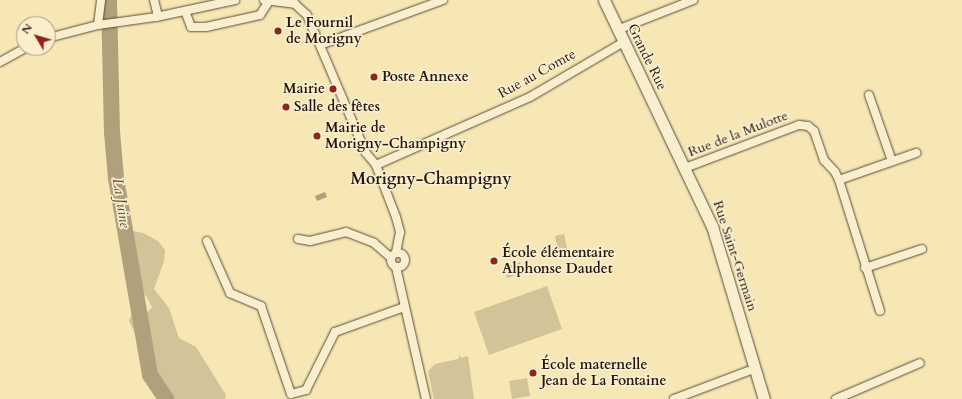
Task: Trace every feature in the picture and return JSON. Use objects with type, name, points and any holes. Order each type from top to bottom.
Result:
[{"type":"main road","name":"Grande Rue","points":[[604,0],[622,43],[665,127]]},
{"type":"main road","name":"Rue Saint-Germain","points":[[665,127],[712,226],[764,399]]},
{"type":"street","points":[[100,25],[101,0]]},
{"type":"street","points":[[154,0],[158,16]]},
{"type":"street","points":[[56,36],[100,25],[158,16],[235,0]]},
{"type":"street","points":[[185,11],[190,27],[206,27],[260,16],[266,0],[295,4],[307,15],[366,153],[376,165],[400,232],[391,263],[396,267],[426,399]]},
{"type":"street","points":[[320,45],[443,0]]},
{"type":"street","points":[[617,30],[689,1]]},
{"type":"street","name":"Rue au Comte","points":[[376,165],[530,97],[622,43]]},
{"type":"street","points":[[0,62],[16,53]]},
{"type":"street","points":[[869,95],[892,160]]},
{"type":"street","name":"Rue de la Mulotte","points":[[685,168],[800,125],[808,126],[814,131],[824,160],[835,172],[839,180],[865,268],[880,311]]},
{"type":"street","points":[[839,180],[892,160],[916,153]]},
{"type":"street","points":[[298,239],[310,241],[346,232],[374,243],[393,255],[403,255],[405,260],[403,265],[396,267]]},
{"type":"street","points":[[207,241],[230,293],[261,306],[291,394],[306,390],[335,332],[404,307]]},
{"type":"street","points":[[865,268],[922,249]]},
{"type":"street","points":[[836,399],[920,363]]},
{"type":"street","points":[[674,399],[754,369]]},
{"type":"shaded area","points":[[325,192],[327,197],[317,201],[315,196]]},
{"type":"shaded area","points":[[133,231],[143,233],[158,241],[165,250],[164,261],[154,289],[169,308],[179,338],[196,347],[226,395],[225,399],[163,399],[150,383],[140,360],[137,337],[129,321],[133,311],[148,312],[152,307],[146,296],[128,277],[127,267]]},
{"type":"shaded area","points":[[564,234],[567,248],[558,250],[555,236]]},
{"type":"shaded area","points":[[520,262],[524,272],[507,278],[504,269]]},
{"type":"shaded area","points":[[547,286],[562,329],[489,355],[474,312]]},
{"type":"shaded area","points":[[460,355],[461,358],[468,356],[474,399],[434,399],[428,371],[435,364],[458,359]]},
{"type":"shaded area","points":[[527,378],[530,396],[512,399],[509,381]]},
{"type":"waterway","name":"La Juine","points":[[109,0],[112,132],[116,178],[150,375],[166,399]]},
{"type":"place","name":"Le Fournil de Morigny","points":[[278,31]]},
{"type":"place","name":"Poste Annexe","points":[[374,77]]},
{"type":"place","name":"Mairie","points":[[333,89]]},
{"type":"place","name":"Salle des fêtes","points":[[286,107]]},
{"type":"place","name":"Mairie de Morigny-Champigny","points":[[317,136]]},
{"type":"place","name":"École élémentaire Alphonse Daudet","points":[[494,261]]},
{"type":"place","name":"École maternelle Jean de La Fontaine","points":[[533,373]]},
{"type":"district","name":"Morigny-Champigny","points":[[431,179]]}]
